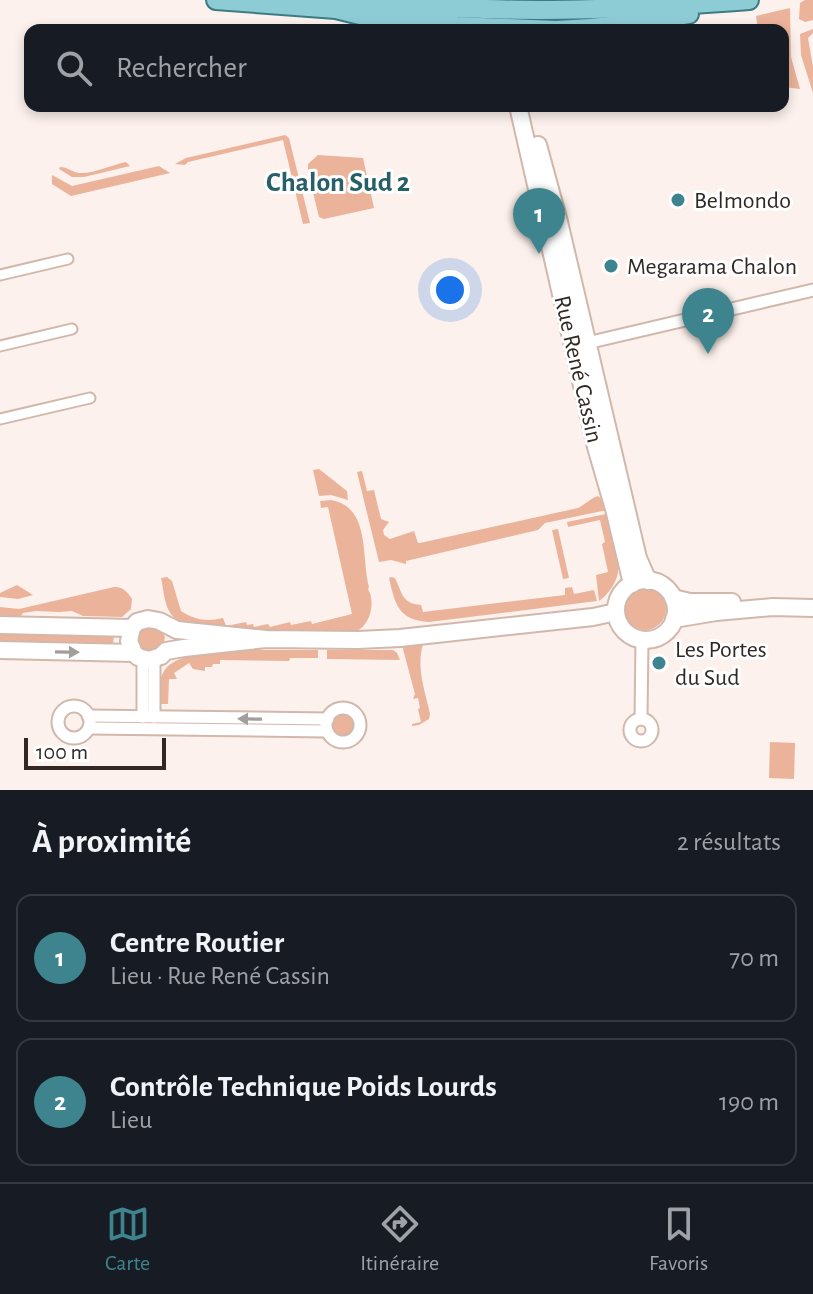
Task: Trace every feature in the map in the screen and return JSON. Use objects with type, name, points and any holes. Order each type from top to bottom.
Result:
[{"type":"main road","points":[[216,0],[336,9],[382,6],[631,8],[750,0]]},
{"type":"main road","points":[[625,24],[750,0]]},
{"type":"main road","points":[[336,9],[368,17],[427,24]]},
{"type":"main road","points":[[506,9],[508,24]]},
{"type":"main road","name":"Rue René Cassin","points":[[519,112],[596,447],[640,582]]},
{"type":"main road","name":"Rue René Cassin","points":[[530,112],[559,222],[638,558],[640,582]]},
{"type":"main road","points":[[533,169],[559,222]]},
{"type":"main road","points":[[564,304],[587,343]]},
{"type":"main road","points":[[640,582],[663,586],[673,598],[676,609],[674,619],[664,634],[642,640],[623,629],[616,612],[620,596],[640,582]]},
{"type":"main road","points":[[673,598],[690,602],[749,602],[773,607]]},
{"type":"main road","points":[[674,619],[773,607],[813,608]]},
{"type":"main road","points":[[0,650],[149,656],[184,648],[266,639],[398,638],[616,612]]},
{"type":"main road","points":[[149,656],[129,641],[137,622],[148,619],[177,630],[266,639]]},
{"type":"main road","points":[[0,625],[132,628]]},
{"type":"main road","points":[[149,656],[170,638],[165,625]]},
{"type":"street","points":[[0,275],[68,259]]},
{"type":"street","points":[[587,343],[813,290]]},
{"type":"street","points":[[0,346],[72,329]]},
{"type":"street","points":[[0,419],[90,398]]},
{"type":"street","points":[[641,719],[642,640]]},
{"type":"street","points":[[148,717],[149,656]]},
{"type":"street","points":[[148,717],[328,725],[88,722],[148,717]]},
{"type":"shaded area","points":[[813,0],[813,20],[805,22],[799,19],[800,3]]},
{"type":"shaded area","points":[[790,8],[791,57],[800,89],[789,88],[789,24],[757,24],[756,16]]},
{"type":"shaded area","points":[[813,29],[808,38],[813,93],[801,55],[800,34]]},
{"type":"shaded area","points":[[285,135],[289,138],[310,223],[303,224],[283,140],[185,165],[175,164],[186,158]]},
{"type":"shaded area","points":[[318,155],[363,158],[374,208],[324,219],[319,217],[308,172],[308,164]]},
{"type":"shaded area","points":[[126,162],[130,166],[84,177],[72,177],[59,169],[63,167],[85,173]]},
{"type":"shaded area","points":[[159,166],[170,173],[71,196],[52,184],[52,175],[72,186]]},
{"type":"shaded area","points":[[319,469],[347,491],[348,500],[331,495],[319,496],[313,470]]},
{"type":"shaded area","points":[[362,471],[367,491],[374,490],[381,519],[389,522],[383,530],[390,539],[414,531],[420,543],[578,508],[598,496],[607,510],[545,523],[538,530],[406,561],[406,564],[391,560],[379,562],[357,472]]},
{"type":"shaded area","points":[[331,500],[353,512],[362,535],[371,607],[368,619],[361,628],[356,631],[233,630],[188,624],[171,614],[161,578],[167,577],[172,581],[181,611],[201,619],[223,618],[226,626],[246,622],[254,627],[290,622],[291,625],[311,621],[312,624],[352,614],[328,507],[321,508],[320,501]]},
{"type":"shaded area","points":[[606,514],[618,573],[611,589],[599,601],[596,575],[608,572],[600,520],[568,527],[567,522]]},
{"type":"shaded area","points":[[558,529],[569,578],[563,579],[552,530]]},
{"type":"shaded area","points":[[391,577],[395,578],[406,600],[421,605],[423,612],[565,595],[565,588],[572,587],[574,594],[594,590],[597,601],[419,621],[404,614],[396,603]]},
{"type":"shaded area","points":[[17,585],[33,595],[18,599],[0,597],[0,593]]},
{"type":"shaded area","points":[[120,587],[132,599],[131,609],[122,617],[83,616],[72,611],[36,611],[23,613],[20,617],[0,615],[0,607],[19,609]]},
{"type":"shaded area","points":[[645,588],[660,594],[666,609],[660,624],[645,630],[630,624],[624,609],[630,594]]},
{"type":"shaded area","points":[[147,625],[160,629],[165,637],[163,646],[148,655],[137,647],[137,633]]},
{"type":"shaded area","points":[[0,629],[114,630],[113,648],[0,646]]},
{"type":"shaded area","points":[[423,644],[421,670],[430,714],[429,719],[412,726],[421,722],[420,708],[418,698],[413,699],[415,694],[403,649],[404,646]]},
{"type":"shaded area","points":[[232,650],[318,650],[318,658],[290,658],[289,661],[220,660],[220,664],[205,667],[205,671],[193,669],[189,663],[174,673],[177,679],[169,679],[168,704],[159,704],[161,679],[169,665],[195,655]]},
{"type":"shaded area","points":[[327,650],[393,650],[400,660],[327,659]]},
{"type":"shaded area","points":[[343,713],[354,720],[355,725],[348,736],[343,737],[332,730],[331,725],[338,714]]},
{"type":"shaded area","points":[[770,742],[795,743],[794,779],[769,778]]},
{"type":"place","name":"Belmondo","points":[[678,200]]},
{"type":"place","name":"Centre Routier","points":[[539,254]]},
{"type":"place","name":"Megarama Chalon","points":[[611,266]]},
{"type":"place","name":"Contrôle Technique Poids Lourds","points":[[708,354]]},
{"type":"place","name":"Les Portes du Sud","points":[[659,663]]},
{"type":"district","name":"Chalon Sud 2","points":[[338,181]]}]
